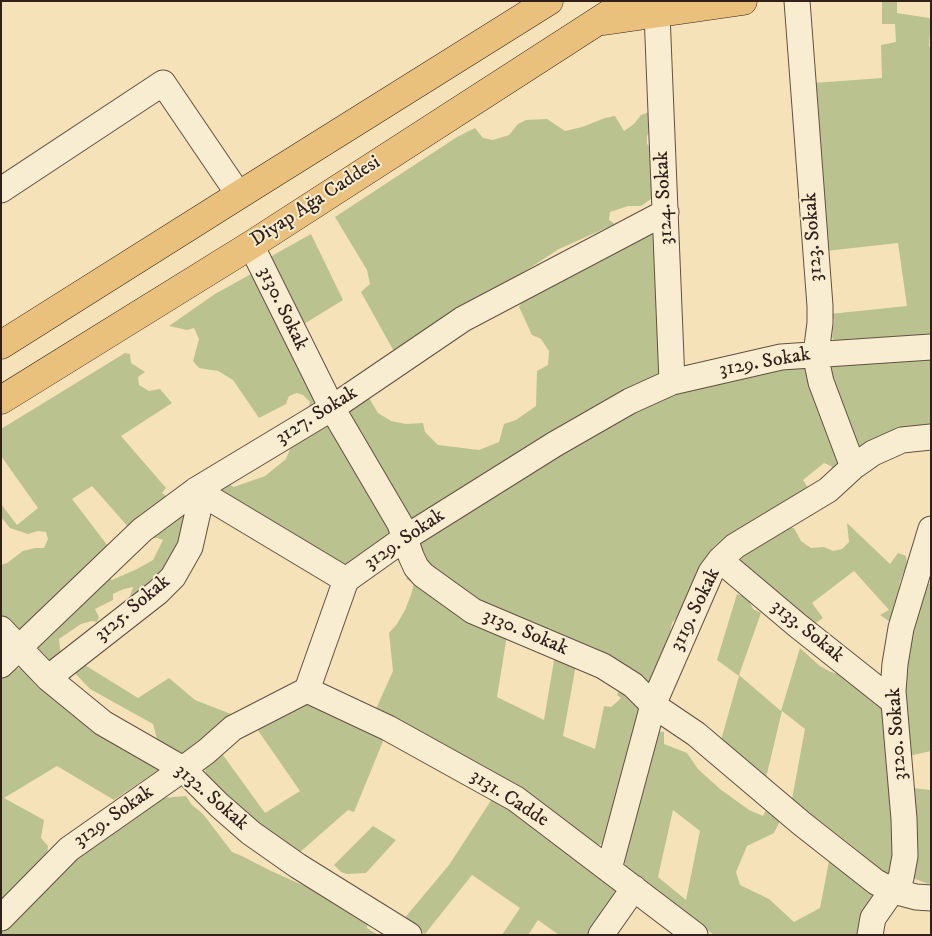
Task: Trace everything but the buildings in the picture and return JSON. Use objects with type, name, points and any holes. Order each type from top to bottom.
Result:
[{"type":"main road","points":[[1,345],[550,1]]},
{"type":"main road","name":"Diyap Ağa Caddesi","points":[[1,400],[250,245],[629,1]]},
{"type":"main road","points":[[595,22],[743,1]]},
{"type":"street","name":"3123. Sokak","points":[[797,1],[820,323],[816,354],[821,382],[853,467]]},
{"type":"street","name":"3124. Sokak","points":[[657,14],[672,382]]},
{"type":"street","points":[[1,190],[163,83],[239,195]]},
{"type":"street","name":"3127. Sokak","points":[[1,665],[142,530],[332,408],[463,319],[666,212]]},
{"type":"street","name":"3130. Sokak","points":[[250,245],[332,408],[400,524],[410,556],[416,568],[423,575],[473,611],[603,666],[633,685],[652,705],[696,734],[876,882],[893,891],[916,897],[931,898]]},
{"type":"street","name":"3129. Sokak","points":[[1,918],[69,849],[183,769],[233,728],[307,690],[346,580],[405,538],[555,444],[630,401],[672,382],[780,357],[931,347]]},
{"type":"street","name":"3119. Sokak","points":[[609,869],[652,705],[711,572],[720,560],[735,546],[828,490],[853,467],[873,453],[902,440],[931,437]]},
{"type":"street","points":[[199,492],[346,580]]},
{"type":"street","name":"3125. Sokak","points":[[48,678],[158,592],[174,577],[190,547],[199,492]]},
{"type":"street","name":"3120. Sokak","points":[[870,935],[873,918],[901,878],[905,856],[904,819],[894,702],[895,664],[901,628],[931,529]]},
{"type":"street","name":"3133. Sokak","points":[[720,560],[894,702]]},
{"type":"street","name":"3132. Sokak","points":[[1,629],[48,678],[102,723],[183,769],[219,805],[251,833],[298,866],[409,935]]},
{"type":"street","name":"3131. Cadde","points":[[307,690],[388,728],[516,799],[695,935]]},
{"type":"street","points":[[601,935],[634,888]]},
{"type":"green space","points":[[882,1],[897,1],[897,13],[929,18],[931,20],[929,46],[931,49],[931,339],[838,343],[832,338],[834,320],[830,314],[907,306],[898,243],[826,251],[813,83],[882,78],[881,45],[896,42],[895,24],[882,24]]},
{"type":"green space","points":[[652,111],[652,125],[647,136],[647,144],[655,151],[657,190],[651,199],[641,206],[628,206],[610,212],[609,220],[615,224],[559,249],[396,355],[361,292],[370,284],[367,270],[335,217],[457,137],[475,128],[483,138],[493,140],[509,135],[518,124],[526,120],[547,119],[565,131],[615,116],[624,131],[634,124],[641,115]]},
{"type":"green space","points":[[656,226],[664,372],[417,522],[404,517],[349,417],[349,408],[369,398],[378,413],[391,421],[406,424],[423,423],[425,432],[438,445],[479,450],[499,442],[504,424],[516,420],[536,406],[537,371],[548,365],[549,351],[541,339],[532,335],[519,307],[524,298]]},
{"type":"green space","points":[[311,234],[343,300],[299,327],[270,257]]},
{"type":"green space","points":[[251,274],[259,278],[320,397],[316,410],[305,418],[310,402],[303,395],[297,393],[289,396],[286,404],[259,418],[233,380],[218,371],[199,368],[193,361],[199,339],[194,328],[187,330],[169,326],[215,294]]},
{"type":"green space","points":[[125,353],[130,354],[131,363],[145,372],[138,377],[139,385],[149,391],[160,389],[172,403],[121,436],[166,488],[162,493],[168,497],[130,529],[92,486],[72,499],[111,550],[23,635],[1,618],[1,565],[7,563],[23,551],[44,548],[48,539],[46,532],[38,531],[28,534],[10,528],[1,517],[1,504],[17,525],[38,508],[1,456],[1,429]]},
{"type":"green space","points":[[931,355],[931,432],[856,447],[827,363]]},
{"type":"green space","points":[[778,366],[805,367],[809,371],[842,460],[836,473],[831,466],[824,463],[803,480],[813,496],[790,507],[683,610],[672,623],[669,638],[651,685],[514,621],[429,571],[418,544],[595,433],[680,389]]},
{"type":"green space","points":[[327,424],[392,535],[344,570],[221,491],[226,483],[234,487],[265,476],[286,459],[291,447]]},
{"type":"green space","points":[[181,510],[189,513],[185,531],[163,572],[129,599],[133,587],[113,594],[113,600],[95,609],[99,617],[97,622],[92,621],[81,624],[59,639],[61,656],[53,660],[46,660],[36,649],[36,643],[105,575],[112,580],[153,560],[163,540],[150,538]]},
{"type":"green space","points":[[847,523],[890,564],[898,553],[906,556],[907,564],[900,582],[894,622],[890,622],[880,615],[889,610],[854,571],[812,603],[823,618],[810,627],[733,563],[739,554],[786,528],[794,528],[801,541],[811,548],[824,547],[833,551],[842,549],[849,542]]},
{"type":"green space","points":[[408,577],[507,635],[497,697],[544,720],[555,655],[576,665],[563,736],[595,749],[604,706],[611,707],[621,698],[617,695],[619,691],[642,705],[609,842],[598,845],[588,841],[389,718],[386,713],[381,714],[375,711],[393,671],[389,633],[397,624],[411,595],[414,583],[406,579]]},
{"type":"green space","points":[[924,583],[931,584],[931,751],[909,756],[901,696],[905,654]]},
{"type":"green space","points":[[737,594],[748,598],[753,609],[761,613],[739,675],[781,711],[800,648],[820,666],[842,675],[879,703],[888,718],[896,811],[892,875],[865,863],[856,849],[792,799],[805,729],[782,711],[765,782],[720,744],[739,676],[717,660]]},
{"type":"green space","points":[[80,662],[138,698],[169,678],[195,700],[231,714],[205,736],[200,745],[191,754],[177,755],[157,739],[153,724],[90,689],[72,670]]},
{"type":"green space","points":[[20,668],[32,679],[156,761],[158,770],[114,800],[57,766],[4,798],[44,820],[41,838],[48,846],[47,857],[33,867],[19,888],[1,905],[1,678],[11,670]]},
{"type":"green space","points":[[306,704],[325,710],[384,739],[354,812],[348,810],[299,853],[249,821],[208,783],[205,768],[223,755],[265,813],[300,791],[257,729]]},
{"type":"green space","points":[[654,731],[664,732],[664,744],[687,753],[698,769],[720,789],[749,810],[763,816],[766,810],[781,819],[774,833],[747,846],[736,872],[740,885],[769,899],[794,922],[820,908],[830,856],[873,891],[874,898],[860,935],[714,935],[639,879],[625,865],[625,852]],"holes":[[[673,810],[700,831],[686,900],[658,877]]]},
{"type":"green space","points":[[912,788],[931,790],[931,883],[928,884],[913,878]]},
{"type":"green space","points":[[186,796],[192,805],[203,814],[232,852],[318,892],[333,903],[367,920],[367,928],[378,935],[1,935],[1,930],[60,870],[139,812],[148,809],[162,798]]},
{"type":"green space","points":[[492,799],[523,816],[622,887],[595,935],[559,935],[538,920],[528,935],[502,935],[520,908],[472,875],[425,934],[403,920],[449,865]]},
{"type":"green space","points":[[373,826],[396,840],[366,873],[347,874],[341,872],[334,865]]}]
